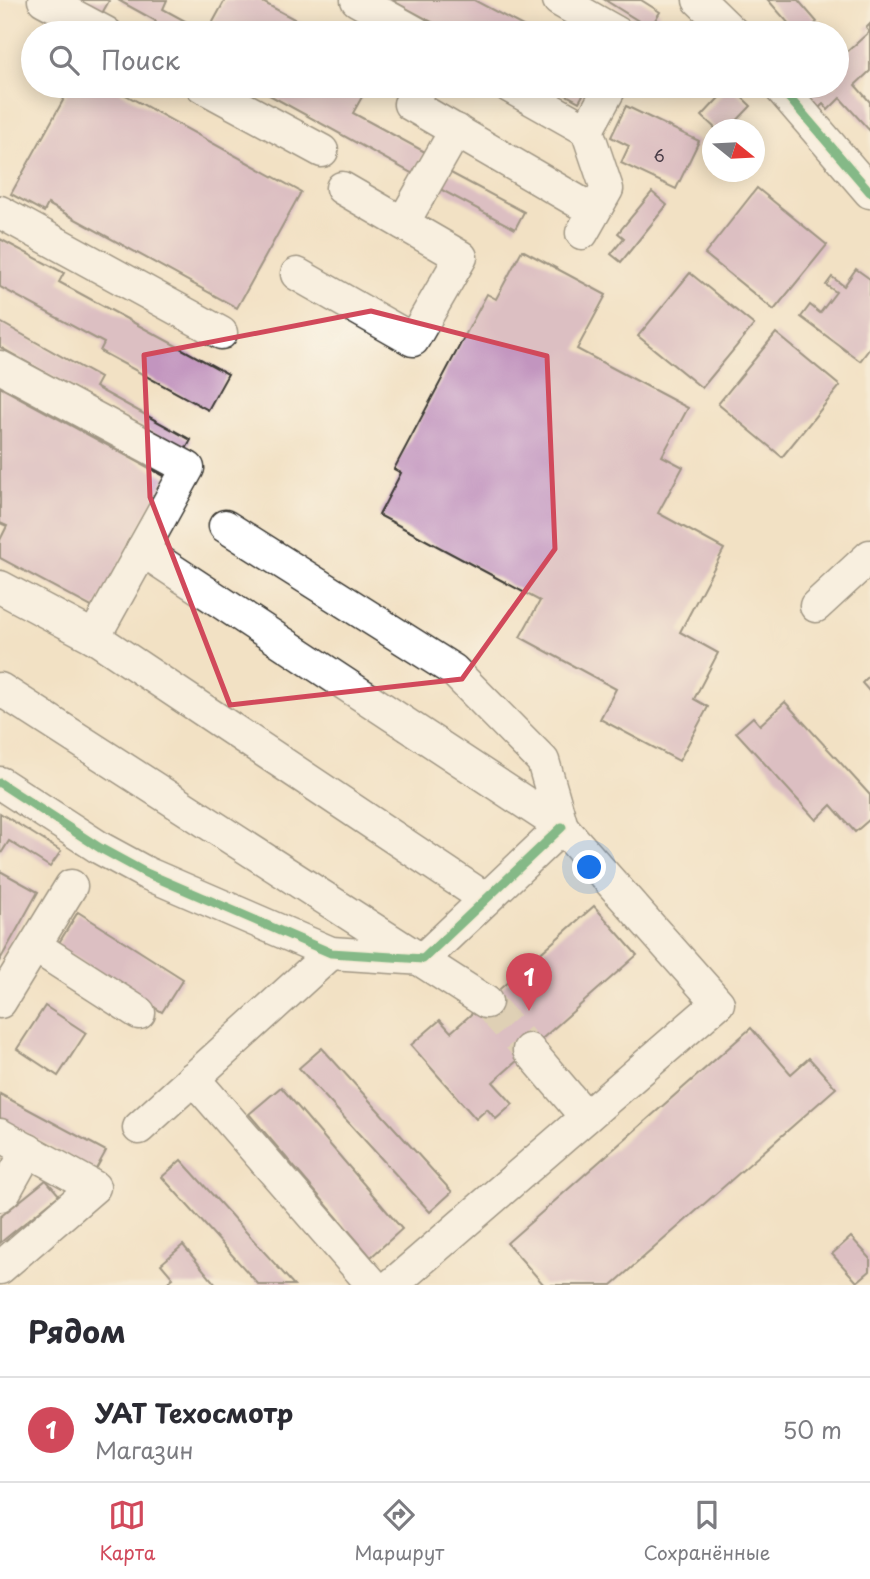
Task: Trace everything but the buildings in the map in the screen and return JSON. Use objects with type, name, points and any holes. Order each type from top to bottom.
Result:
[{"type":"street","points":[[44,0],[83,21]]},
{"type":"street","points":[[357,0],[395,21]]},
{"type":"street","points":[[559,0],[596,21]]},
{"type":"street","points":[[699,0],[721,21]]},
{"type":"street","points":[[224,98],[322,150]]},
{"type":"street","points":[[414,98],[410,104],[456,130],[588,222],[607,189],[587,130],[530,98]]},
{"type":"street","points":[[587,130],[604,98]]},
{"type":"street","points":[[789,98],[870,192]]},
{"type":"street","points":[[402,223],[456,130]]},
{"type":"street","points":[[297,274],[414,340],[461,257],[342,188]]},
{"type":"street","points":[[0,212],[221,332]]},
{"type":"street","points":[[0,367],[188,468],[93,637]]},
{"type":"street","points":[[225,526],[453,670],[543,761],[562,827]]},
{"type":"street","points":[[142,550],[562,827],[718,1003],[393,1285]]},
{"type":"street","points":[[816,606],[870,556]]},
{"type":"street","points":[[0,587],[93,637],[486,899]]},
{"type":"street","points":[[0,689],[424,959],[486,1002]]},
{"type":"street","points":[[0,783],[100,848],[146,873],[331,953],[424,959],[562,827]]},
{"type":"street","points":[[4,986],[34,946],[71,887]]},
{"type":"street","points":[[34,946],[139,1013]]},
{"type":"street","points":[[139,1128],[331,953]]},
{"type":"street","points":[[529,1050],[586,1117]]},
{"type":"street","points":[[193,1077],[373,1285]]},
{"type":"street","points":[[0,1135],[93,1187],[0,1268]]},
{"type":"street","points":[[0,1195],[5,1191],[27,1150]]},
{"type":"highlighted area","points":[[371,311],[547,356],[555,549],[462,679],[230,705],[150,497],[144,355]]},
{"type":"tunnel","points":[[486,1002],[529,1050]]},
{"type":"cycle path","points":[[789,98],[870,192]]},
{"type":"cycle path","points":[[0,783],[100,848],[146,873],[331,953],[423,959],[562,827]]},
{"type":"place","name":"УАТ Техосмотр","points":[[529,1011]]}]
